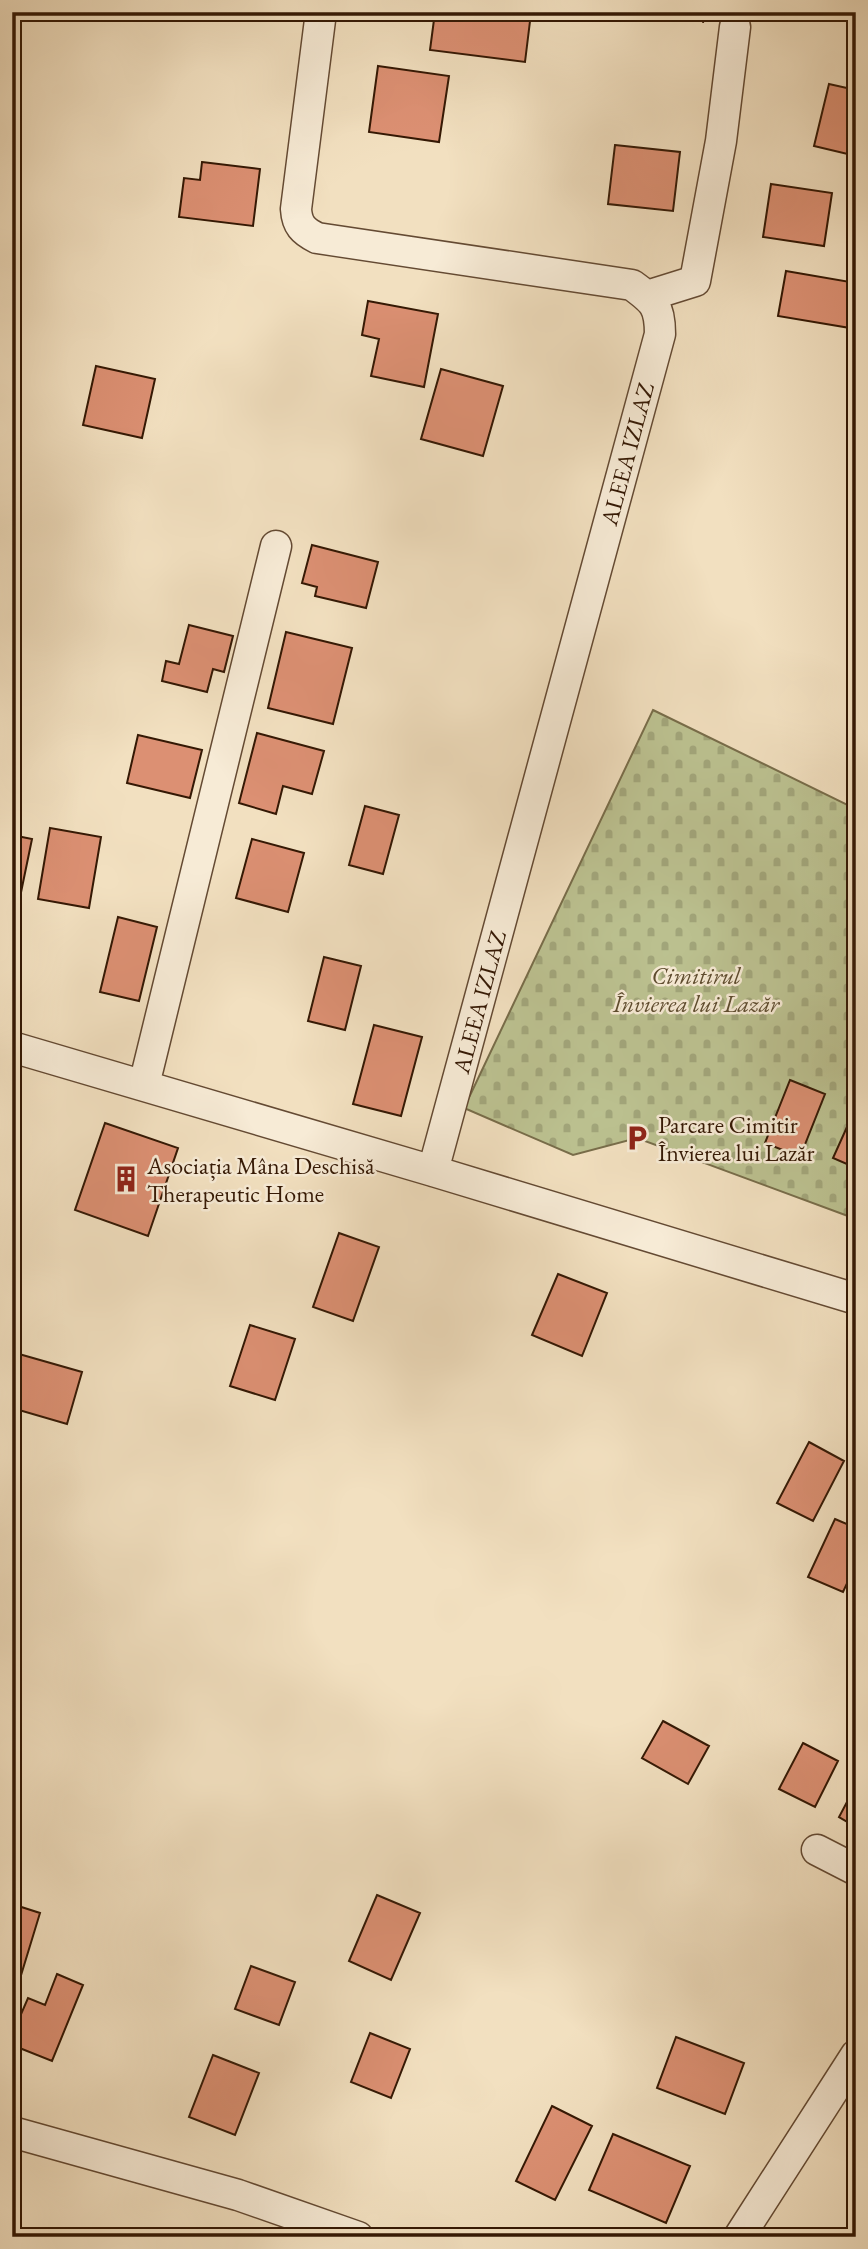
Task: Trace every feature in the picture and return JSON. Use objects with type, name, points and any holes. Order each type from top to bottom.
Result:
[{"type":"street","points":[[321,12],[296,209],[296,222],[305,232],[317,238],[608,280],[632,285],[647,296],[695,281],[721,141],[735,27]]},
{"type":"street","name":"ALEEA IZLAZ","points":[[433,1171],[660,334],[660,313],[647,296]]},
{"type":"street","points":[[144,1085],[276,546]]},
{"type":"street","points":[[12,1047],[856,1299]]},
{"type":"street","points":[[817,1850],[856,1870]]},
{"type":"street","points":[[739,2237],[856,2055]]},
{"type":"street","points":[[12,2132],[238,2195],[358,2237]]},
{"type":"path","points":[[648,12],[735,27]]},
{"type":"green space","name":"Cimitirul Învierea lui Lazăr","points":[[653,710],[856,809],[856,1219],[637,1138],[573,1155],[464,1108]]},
{"type":"building","points":[[435,12],[531,13],[525,62],[430,50]]},
{"type":"building","points":[[378,66],[449,76],[439,142],[369,132]]},
{"type":"building","points":[[829,84],[856,90],[856,156],[814,146]]},
{"type":"building","points":[[615,145],[680,152],[673,211],[608,204]]},
{"type":"building","points":[[202,162],[260,169],[253,226],[179,217],[184,178],[200,180]]},
{"type":"building","points":[[771,184],[832,193],[824,246],[763,237]]},
{"type":"building","points":[[786,271],[856,283],[856,329],[778,316]]},
{"type":"building","points":[[368,301],[438,314],[424,387],[371,376],[379,339],[362,335]]},
{"type":"building","points":[[96,366],[155,379],[142,438],[83,425]]},
{"type":"building","points":[[441,369],[503,386],[483,456],[421,439]]},
{"type":"building","points":[[312,545],[378,562],[366,608],[315,596],[317,587],[302,583]]},
{"type":"building","points":[[189,625],[233,636],[224,672],[213,669],[207,692],[162,681],[166,661],[179,664]]},
{"type":"building","points":[[286,632],[352,648],[333,724],[268,708]]},
{"type":"building","points":[[257,733],[324,751],[312,794],[283,786],[276,814],[239,803]]},
{"type":"building","points":[[138,735],[202,750],[190,798],[127,783]]},
{"type":"building","points":[[365,806],[399,815],[383,874],[349,865]]},
{"type":"building","points":[[50,828],[101,837],[89,908],[38,899]]},
{"type":"building","points":[[12,835],[32,839],[12,936]]},
{"type":"building","points":[[252,839],[304,853],[288,912],[236,898]]},
{"type":"building","points":[[118,917],[157,927],[139,1001],[100,992]]},
{"type":"building","points":[[324,957],[361,966],[345,1030],[308,1021]]},
{"type":"building","points":[[374,1025],[422,1037],[401,1116],[353,1104]]},
{"type":"building","points":[[790,1080],[825,1094],[800,1157],[765,1143]]},
{"type":"building","points":[[851,1118],[856,1120],[856,1168],[833,1158]]},
{"type":"building","name":"Asociația Mâna Deschisă Therapeutic Home","points":[[105,1123],[178,1148],[148,1236],[75,1210]]},
{"type":"building","points":[[339,1233],[379,1247],[353,1321],[313,1307]]},
{"type":"building","points":[[558,1274],[607,1293],[582,1356],[532,1335]]},
{"type":"building","points":[[250,1325],[295,1339],[275,1400],[230,1386]]},
{"type":"building","points":[[12,1352],[82,1372],[67,1424],[12,1408]]},
{"type":"building","points":[[809,1442],[844,1461],[813,1521],[777,1503]]},
{"type":"building","points":[[835,1519],[856,1528],[856,1564],[843,1592],[808,1577]]},
{"type":"building","points":[[663,1721],[709,1746],[688,1784],[642,1758]]},
{"type":"building","points":[[803,1743],[838,1761],[815,1807],[779,1789]]},
{"type":"building","points":[[856,1785],[856,1827],[839,1817]]},
{"type":"building","points":[[377,1895],[420,1913],[391,1980],[349,1961]]},
{"type":"building","points":[[12,1904],[40,1913],[15,1995],[12,1995]]},
{"type":"building","points":[[251,1966],[295,1982],[279,2025],[235,2009]]},
{"type":"building","points":[[57,1974],[83,1985],[52,2061],[12,2045],[12,2035],[28,1998],[45,2005]]},
{"type":"building","points":[[370,2033],[410,2049],[391,2098],[351,2082]]},
{"type":"building","points":[[676,2037],[744,2063],[725,2114],[657,2088]]},
{"type":"building","points":[[213,2055],[259,2073],[235,2135],[189,2117]]},
{"type":"building","points":[[552,2106],[592,2126],[555,2200],[516,2181]]},
{"type":"building","points":[[613,2134],[690,2166],[666,2223],[589,2190]]},
{"type":"place","name":"Parcare Cimitir Învierea lui Lazăr","points":[[637,1138]]},
{"type":"place","name":"Asociația Mâna Deschisă Therapeutic Home","points":[[126,1179]]}]
